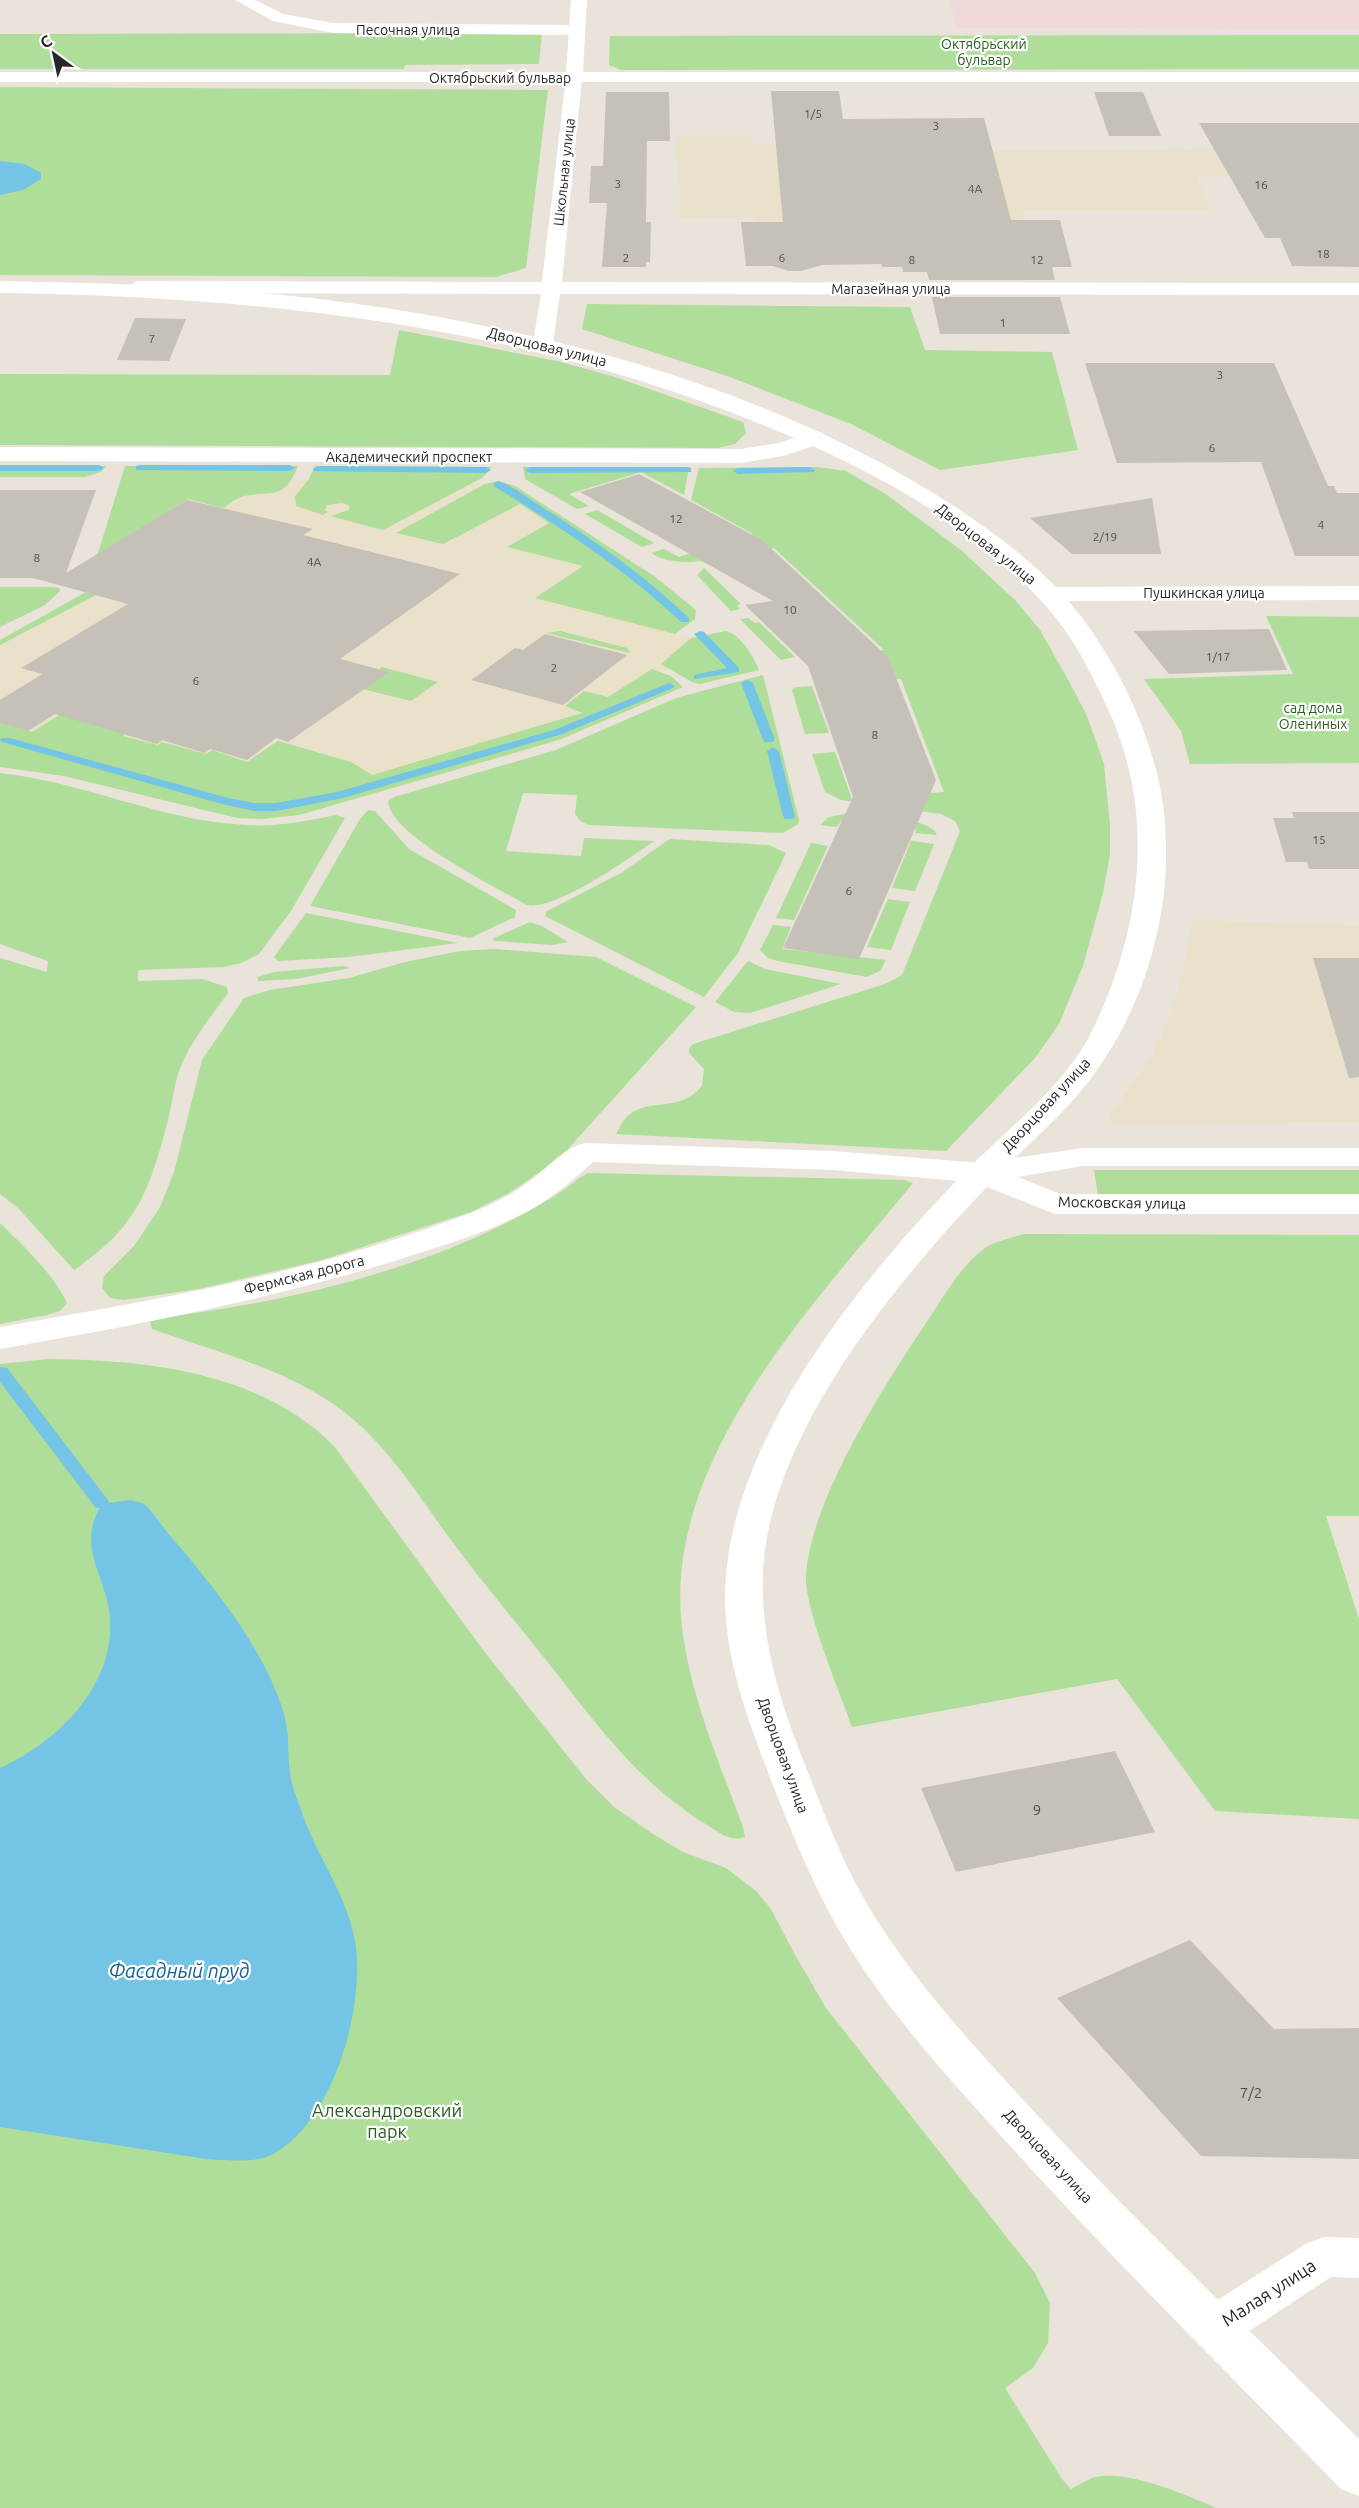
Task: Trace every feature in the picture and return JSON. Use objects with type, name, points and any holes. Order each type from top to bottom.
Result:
[{"type":"street","name":"Песочная улица","points":[[243,0],[279,18],[344,29],[577,30]]},
{"type":"street","name":"Школьная улица","points":[[543,343],[552,288],[574,78],[579,0]]},
{"type":"street","name":"Октябрьский бульвар","points":[[0,77],[1359,77]]},
{"type":"street","name":"Дворцовая улица","points":[[0,286],[71,287],[252,297],[329,304],[402,315],[543,343],[695,390],[854,455],[923,496],[997,550],[1048,594],[1080,631],[1133,729],[1152,808],[1151,899],[1130,973],[1097,1049],[1057,1097],[936,1220],[873,1298],[794,1413],[762,1481],[744,1557],[744,1615],[758,1682],[775,1740],[841,1895],[874,1951],[921,2015],[1056,2167],[1359,2473]]},
{"type":"street","name":"Магазейная улица","points":[[71,287],[1359,289]]},
{"type":"street","points":[[402,315],[388,305],[390,300],[397,295],[423,288]]},
{"type":"street","name":"Академический проспект","points":[[0,454],[741,456],[783,449],[815,438]]},
{"type":"street","name":"Пушкинская улица","points":[[1048,594],[1359,593]]},
{"type":"street","name":"Фермская дорога","points":[[0,1338],[234,1293],[367,1259],[474,1224],[517,1204],[545,1186],[585,1152],[836,1161],[936,1167],[981,1173]]},
{"type":"street","points":[[981,1173],[1083,1157],[1359,1157]]},
{"type":"street","name":"Московская улица","points":[[981,1173],[1054,1204],[1359,1204]]},
{"type":"street","name":"Малая улица","points":[[1214,2328],[1324,2257],[1359,2258]]},
{"type":"shaded area","points":[[950,0],[1359,0],[1359,29],[957,28]]},
{"type":"shaded area","points":[[751,135],[752,144],[804,143],[806,151],[1256,149],[1269,176],[1196,176],[1210,210],[1024,210],[1026,230],[759,230],[757,217],[681,218],[677,136]]},
{"type":"shaded area","points":[[220,478],[485,484],[578,540],[658,629],[691,638],[696,645],[667,670],[629,693],[584,713],[309,794],[233,790],[0,723],[0,645],[95,596],[171,510]]},
{"type":"shaded area","points":[[1193,920],[1359,926],[1359,1122],[1114,1124],[1109,1116],[1151,1058],[1167,1025],[1182,979]]},
{"type":"green space","points":[[542,33],[539,64],[405,65],[404,69],[0,69],[0,34]]},
{"type":"green space","name":"Октябрьский бульвар","points":[[1359,35],[1359,69],[621,70],[609,65],[610,36]]},
{"type":"green space","points":[[0,87],[548,90],[526,268],[496,277],[0,275]]},
{"type":"green space","points":[[587,304],[910,307],[925,350],[1052,352],[1078,450],[940,470],[851,424],[727,376],[582,329]]},
{"type":"green space","points":[[399,330],[557,361],[615,377],[743,422],[746,433],[735,444],[718,448],[0,445],[0,374],[390,375]]},
{"type":"green space","points":[[0,465],[106,466],[101,472],[85,477],[0,477]]},
{"type":"green space","points":[[125,466],[298,466],[288,485],[277,492],[244,496],[223,508],[188,499],[171,510],[96,595],[0,645],[0,640],[86,592]]},
{"type":"green space","points":[[315,466],[492,467],[482,478],[383,530],[330,516],[349,510],[350,506],[342,503],[327,505],[325,510],[328,512],[323,515],[296,506],[295,496],[309,479]]},
{"type":"green space","points":[[523,467],[689,468],[684,495],[641,472],[569,494],[589,506],[577,509],[525,479]]},
{"type":"green space","points":[[817,467],[846,471],[887,495],[961,550],[1016,601],[1040,630],[1071,685],[1087,716],[1104,764],[1110,825],[1110,855],[1103,893],[1083,966],[1059,1024],[1035,1058],[946,1151],[616,1134],[625,1119],[637,1110],[684,1100],[702,1086],[704,1069],[689,1053],[693,1044],[885,984],[902,975],[960,831],[955,821],[941,814],[841,800],[825,792],[812,754],[835,752],[852,799],[944,792],[901,679],[843,682],[851,657],[884,650],[774,548],[694,562],[678,562],[651,553],[664,549],[679,557],[753,534],[691,500],[699,468]]},
{"type":"green space","points":[[499,481],[515,486],[654,576],[696,610],[695,619],[675,634],[535,598],[583,566],[507,547],[549,523],[520,504],[443,544],[396,533],[485,484]]},
{"type":"green space","points":[[597,510],[654,543],[642,547],[585,514]]},
{"type":"green space","points":[[704,568],[741,604],[737,605],[740,609],[731,611],[697,575]]},
{"type":"green space","points":[[0,587],[53,587],[60,588],[60,591],[45,605],[0,627]]},
{"type":"green space","name":"сад дома Олениных","points":[[1266,616],[1359,617],[1359,763],[1190,764],[1181,731],[1144,679],[1293,674]]},
{"type":"green space","points":[[748,618],[755,623],[759,622],[795,657],[781,660],[740,619]]},
{"type":"green space","points":[[560,631],[627,648],[630,653],[546,633]]},
{"type":"green space","points":[[726,631],[741,641],[759,670],[700,684],[692,682],[661,664],[691,638]]},
{"type":"green space","points":[[382,667],[438,682],[411,701],[354,687]]},
{"type":"green space","points":[[652,669],[671,676],[683,687],[559,740],[299,815],[263,819],[237,818],[64,776],[0,767],[0,723],[32,732],[67,710],[127,732],[123,736],[158,745],[162,742],[206,754],[212,750],[247,762],[278,741],[351,762],[372,775],[582,713],[565,706],[584,691],[608,697]]},
{"type":"green space","points":[[763,675],[799,820],[798,824],[783,833],[589,825],[580,821],[575,814],[577,795],[523,793],[506,851],[581,856],[584,838],[654,841],[573,892],[540,905],[527,905],[471,874],[425,844],[393,815],[388,801],[394,797],[556,750],[676,698]]},
{"type":"green space","points":[[812,686],[829,733],[805,734],[792,690],[796,687]]},
{"type":"green space","points":[[0,773],[62,784],[153,809],[215,822],[269,825],[336,815],[345,818],[291,911],[259,954],[241,963],[224,967],[138,970],[138,981],[202,979],[227,987],[228,993],[195,1040],[179,1071],[161,1145],[147,1188],[138,1206],[113,1238],[74,1270],[19,1209],[0,1194],[0,958],[47,972],[48,961],[0,944]]},
{"type":"green space","points":[[368,810],[375,811],[409,849],[516,910],[515,917],[470,938],[310,906],[360,819]]},
{"type":"green space","points":[[850,813],[912,821],[932,829],[937,835],[915,833],[916,829],[842,820],[837,827],[820,825],[829,817]]},
{"type":"green space","points":[[670,839],[769,845],[786,853],[738,953],[704,997],[545,916],[547,911],[621,873]]},
{"type":"green space","points":[[911,841],[934,844],[915,891],[892,888]]},
{"type":"green space","points":[[811,843],[828,846],[794,920],[776,918]]},
{"type":"green space","points":[[888,899],[910,902],[891,950],[867,947]]},
{"type":"green space","points":[[306,913],[458,943],[349,957],[278,961],[274,957]]},
{"type":"green space","points":[[530,922],[542,926],[568,942],[552,945],[492,939]]},
{"type":"green space","points":[[773,925],[791,927],[782,949],[886,960],[880,971],[867,977],[768,958],[760,950]]},
{"type":"green space","points":[[495,949],[596,957],[696,1007],[559,1159],[509,1193],[471,1212],[322,1260],[199,1289],[124,1300],[110,1298],[102,1288],[104,1276],[134,1246],[160,1207],[174,1172],[202,1060],[244,998],[270,990],[349,978],[405,962],[460,951]]},
{"type":"green space","points":[[748,961],[765,969],[841,984],[750,1013],[734,1012],[715,1002]]},
{"type":"green space","points":[[344,966],[350,968],[296,979],[258,981],[258,977],[274,972]]},
{"type":"green space","points":[[1094,1170],[1359,1170],[1359,1195],[1098,1195]]},
{"type":"green space","points":[[588,1173],[904,1180],[913,1183],[834,1278],[756,1383],[723,1439],[698,1497],[683,1557],[681,1618],[697,1698],[745,1837],[734,1838],[724,1835],[683,1809],[645,1777],[628,1759],[595,1722],[476,1573],[398,1467],[364,1429],[317,1393],[291,1380],[236,1357],[152,1329],[150,1322],[159,1318],[288,1297],[414,1262],[494,1229],[554,1196]]},
{"type":"green space","points":[[0,1223],[37,1260],[54,1281],[67,1303],[60,1311],[0,1324]]},
{"type":"green space","points":[[1023,1234],[1359,1235],[1359,1516],[1326,1516],[1359,1619],[1359,1819],[1215,1811],[1117,1679],[852,1727],[817,1628],[807,1590],[806,1575],[811,1545],[821,1512],[835,1478],[871,1410],[953,1283],[976,1255],[985,1248]]},
{"type":"green space","name":"Александровский парк","points":[[48,1359],[163,1367],[238,1386],[272,1401],[305,1421],[334,1446],[483,1650],[586,1779],[614,1807],[653,1834],[683,1852],[726,1868],[756,1891],[771,1909],[826,2008],[1035,2273],[1050,2303],[1048,2343],[1033,2368],[1005,2388],[1062,2479],[1071,2489],[1092,2478],[1106,2476],[1138,2480],[1172,2490],[1216,2508],[0,2508],[0,1364]]},
{"type":"water","points":[[0,161],[25,164],[41,173],[41,179],[23,190],[0,195]]},
{"type":"water","name":"Фасадный пруд","points":[[131,1500],[142,1503],[153,1513],[235,1618],[264,1665],[286,1721],[289,1765],[294,1790],[313,1840],[343,1902],[354,1936],[357,1963],[356,1993],[341,2059],[328,2090],[312,2118],[292,2141],[269,2156],[255,2160],[206,2159],[0,2127],[0,1768],[44,1742],[64,1725],[95,1684],[105,1660],[110,1635],[109,1609],[91,1545],[92,1532],[95,1518],[102,1504]]},
{"type":"building","points":[[771,91],[839,91],[843,119],[984,118],[1011,220],[1060,220],[1072,267],[1052,267],[1055,280],[929,280],[927,272],[903,272],[902,267],[882,267],[881,264],[822,265],[801,271],[789,271],[773,266],[746,266],[741,222],[783,222]]},
{"type":"building","points":[[606,92],[669,92],[670,141],[647,141],[646,222],[651,222],[650,262],[646,262],[646,267],[602,267],[607,203],[589,203],[591,166],[603,166]]},
{"type":"building","points":[[1094,92],[1143,92],[1161,136],[1109,136]]},
{"type":"building","points":[[1199,123],[1359,123],[1359,267],[1292,266],[1280,238],[1265,238]]},
{"type":"building","points":[[932,297],[1060,297],[1070,334],[940,334]]},
{"type":"building","points":[[135,318],[186,319],[169,361],[117,360]]},
{"type":"building","points":[[1085,363],[1274,363],[1328,486],[1334,486],[1337,493],[1359,493],[1359,556],[1295,556],[1261,462],[1117,463]]},
{"type":"building","points":[[639,474],[762,540],[888,657],[936,780],[859,959],[783,948],[853,797],[808,666],[745,605],[773,601],[580,492]]},
{"type":"building","points":[[0,490],[96,490],[66,573],[187,500],[313,529],[303,535],[460,574],[340,659],[389,672],[288,742],[276,738],[247,760],[210,749],[205,753],[162,740],[157,744],[55,714],[28,731],[0,723],[0,700],[42,674],[21,668],[128,604],[33,578],[0,578]]},
{"type":"building","points":[[1152,498],[1161,554],[1072,554],[1030,518]]},
{"type":"building","points":[[1269,629],[1287,670],[1169,674],[1134,631]]},
{"type":"building","points":[[545,634],[627,655],[563,705],[471,680],[515,648],[523,650]]},
{"type":"building","points":[[1292,812],[1359,812],[1359,869],[1309,869],[1307,862],[1286,862],[1273,818],[1294,818]]},
{"type":"building","points":[[1313,958],[1359,958],[1359,1077],[1349,1078]]},
{"type":"building","points":[[1115,1751],[1155,1832],[956,1872],[921,1788]]},
{"type":"building","points":[[1190,1940],[1274,2029],[1359,2028],[1359,2159],[1201,2156],[1057,1998]]},
{"type":"waterway","points":[[0,468],[99,468]]},
{"type":"waterway","points":[[140,468],[290,468]]},
{"type":"waterway","points":[[318,469],[486,470]]},
{"type":"waterway","points":[[530,470],[687,470]]},
{"type":"waterway","points":[[738,471],[810,470]]},
{"type":"waterway","points":[[498,484],[619,563],[685,620]]},
{"type":"waterway","points":[[698,677],[735,670],[700,634]]},
{"type":"waterway","points":[[747,683],[769,740]]},
{"type":"waterway","points":[[6,740],[226,801],[254,807],[276,807],[339,795],[558,732],[669,686]]},
{"type":"waterway","points":[[773,751],[789,816]]},
{"type":"waterway","points":[[1,1372],[102,1504]]}]
